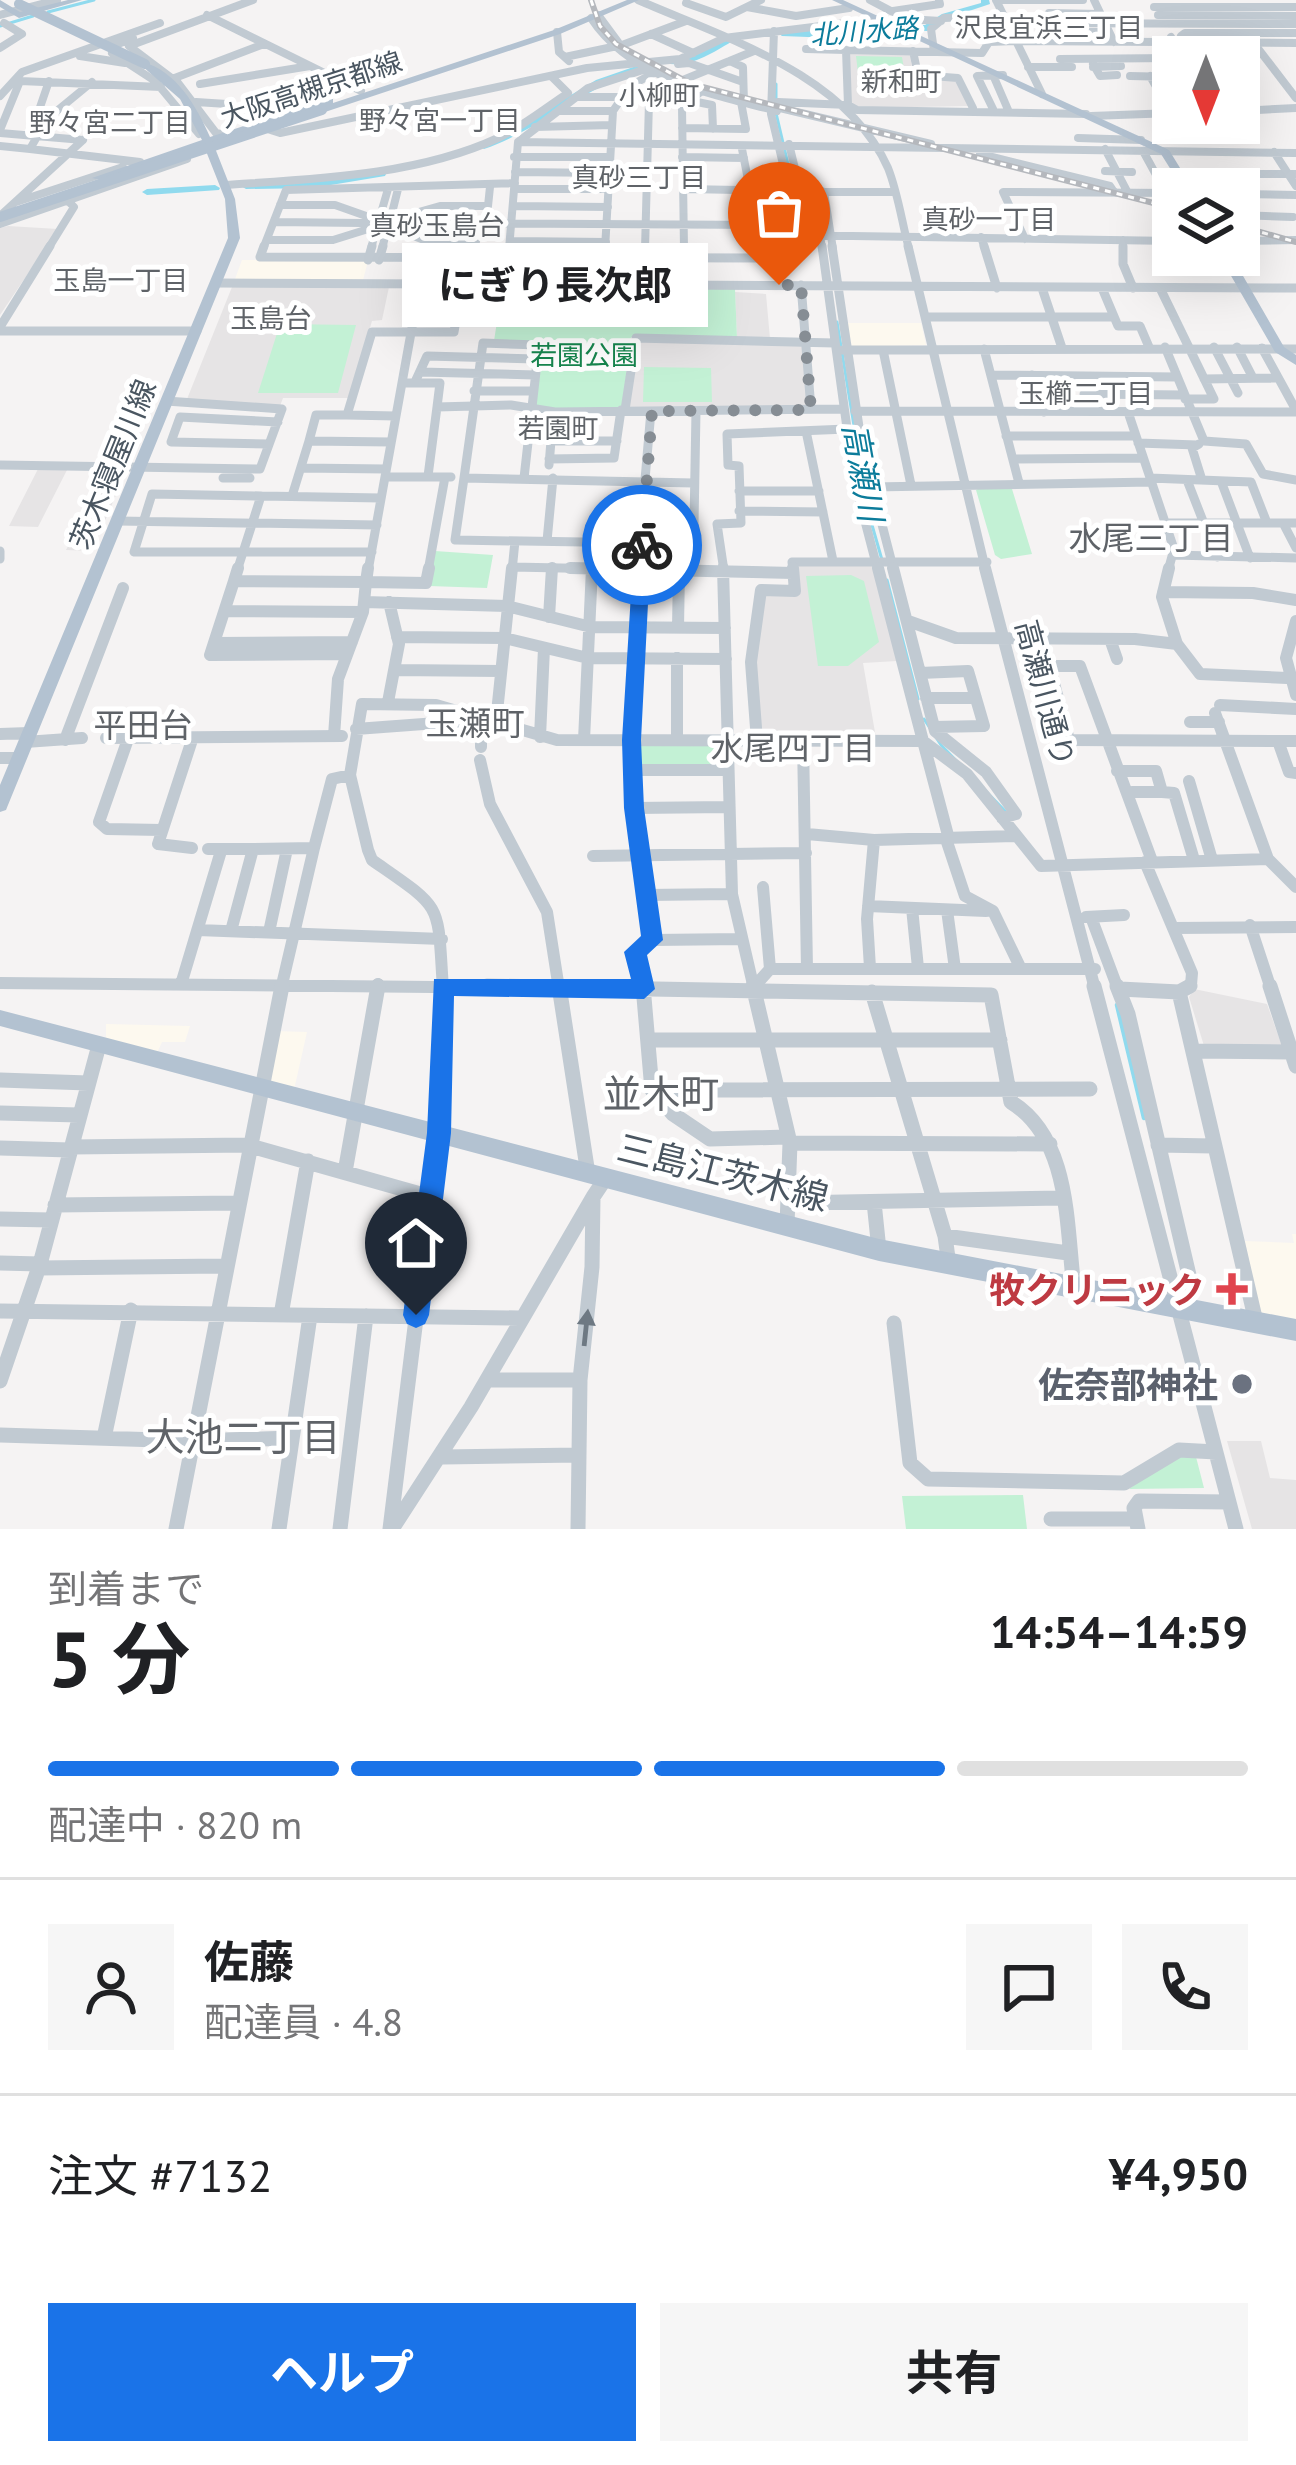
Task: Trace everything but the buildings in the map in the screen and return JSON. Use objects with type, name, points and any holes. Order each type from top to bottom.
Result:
[{"type":"main road","points":[[20,7],[78,0]]},
{"type":"main road","name":"大阪高槻京都線","points":[[414,78],[622,0]]},
{"type":"main road","name":"大阪高槻京都線","points":[[3,213],[557,32],[636,0]]},
{"type":"main road","points":[[843,6],[1165,152],[1175,168]]},
{"type":"main road","name":"茨木寝屋川線","points":[[0,805],[5,780],[19,758],[217,284],[235,222],[206,142],[173,92],[138,64],[20,7]]},
{"type":"main road","points":[[102,182],[225,135],[414,78]]},
{"type":"main road","points":[[3,213],[187,159],[206,142],[271,131],[414,78]]},
{"type":"main road","points":[[1237,276],[1279,349],[1296,362]]},
{"type":"main road","name":"三島江茨木線","points":[[0,1018],[439,1133],[596,1183],[789,1214],[879,1250],[1296,1330]]},
{"type":"street","points":[[0,48],[22,35],[4,22],[20,7],[57,0]]},
{"type":"street","points":[[1,96],[9,82],[32,68],[242,0]]},
{"type":"street","points":[[130,49],[138,39],[253,0]]},
{"type":"street","name":"高瀬川通り","points":[[636,0],[771,60],[844,105],[877,149],[894,191],[1003,638],[1064,868],[1100,968],[1179,1311],[1236,1529]]},
{"type":"street","points":[[706,10],[728,0]]},
{"type":"street","points":[[666,12],[690,2],[726,17],[761,0]]},
{"type":"street","points":[[788,0],[772,42],[771,60],[787,181],[814,191],[894,191]]},
{"type":"street","points":[[746,7],[785,15],[818,14],[895,0]]},
{"type":"street","points":[[893,11],[940,4],[939,0]]},
{"type":"street","points":[[1042,94],[996,0],[1083,0]]},
{"type":"street","points":[[1094,0],[1113,46]]},
{"type":"street","points":[[872,1],[906,19],[967,17]]},
{"type":"street","points":[[1042,2],[1065,42],[1119,71]]},
{"type":"street","points":[[1182,3],[1196,24]]},
{"type":"street","points":[[1227,3],[1249,36]]},
{"type":"street","points":[[1154,7],[1227,3],[1296,20]]},
{"type":"street","points":[[921,5],[923,19]]},
{"type":"street","points":[[843,6],[854,22]]},
{"type":"street","points":[[1154,7],[1190,15],[1296,20]]},
{"type":"street","points":[[1154,7],[1170,36]]},
{"type":"street","points":[[209,14],[361,91]]},
{"type":"street","points":[[816,27],[818,14]]},
{"type":"street","points":[[1049,14],[1163,24],[1296,20]]},
{"type":"street","points":[[111,51],[124,41],[196,15]]},
{"type":"street","points":[[595,16],[618,46],[650,68],[702,91],[1110,186],[1114,193]]},
{"type":"street","points":[[254,126],[271,131],[597,66],[650,68],[724,38],[878,19]]},
{"type":"street","points":[[1024,23],[1101,19]]},
{"type":"street","points":[[806,50],[933,47],[931,29],[938,20]]},
{"type":"street","points":[[1182,36],[1247,33],[1296,20]]},
{"type":"street","points":[[565,57],[618,46],[686,21]]},
{"type":"street","points":[[557,32],[559,52],[578,70]]},
{"type":"street","points":[[1071,32],[1108,32]]},
{"type":"street","points":[[651,34],[693,53]]},
{"type":"street","points":[[982,53],[989,42],[1015,41],[1060,59],[1087,54],[1152,58]]},
{"type":"street","points":[[1060,59],[1065,42]]},
{"type":"street","points":[[1136,42],[1152,73]]},
{"type":"street","points":[[1028,67],[1113,46],[1152,42]]},
{"type":"street","points":[[1260,43],[1296,43]]},
{"type":"street","points":[[172,79],[265,44]]},
{"type":"street","points":[[618,46],[633,54]]},
{"type":"street","points":[[111,51],[130,49],[172,79],[196,102],[216,133],[225,135]]},
{"type":"street","points":[[844,105],[846,50]]},
{"type":"street","points":[[1260,50],[1296,98]]},
{"type":"street","points":[[3,213],[56,190],[206,142],[138,64],[111,51]]},
{"type":"street","points":[[913,51],[918,75],[958,78],[973,108]]},
{"type":"street","points":[[644,284],[649,101],[681,81],[754,52]]},
{"type":"street","points":[[953,52],[982,53]]},
{"type":"street","points":[[982,53],[1009,112]]},
{"type":"street","points":[[1,96],[20,82],[81,55],[138,64]]},
{"type":"street","points":[[682,128],[746,129],[743,67],[704,56]]},
{"type":"street","points":[[214,63],[200,84],[310,66]]},
{"type":"street","points":[[506,284],[513,241],[514,157],[518,142],[535,127],[604,78],[650,68],[689,63],[743,82]]},
{"type":"street","points":[[597,66],[604,78]]},
{"type":"street","points":[[604,260],[613,111],[618,97],[650,68]]},
{"type":"street","points":[[994,111],[976,76],[995,73]]},
{"type":"street","points":[[225,185],[362,175],[487,143],[568,93],[551,76]]},
{"type":"street","points":[[1282,77],[1296,77]]},
{"type":"street","points":[[1132,79],[1152,86]]},
{"type":"street","points":[[681,81],[743,101]]},
{"type":"street","points":[[20,82],[161,87]]},
{"type":"street","points":[[3,213],[83,140],[0,131],[20,82]]},
{"type":"street","points":[[49,82],[37,116],[52,116]]},
{"type":"street","points":[[30,149],[52,116],[92,82]]},
{"type":"street","points":[[684,261],[682,107],[702,91]]},
{"type":"street","points":[[1143,94],[1152,91]]},
{"type":"street","points":[[985,93],[1014,93]]},
{"type":"street","points":[[1,96],[7,109]]},
{"type":"street","points":[[575,97],[618,97]]},
{"type":"street","points":[[687,100],[712,104],[713,129]]},
{"type":"street","points":[[196,102],[227,104]]},
{"type":"street","points":[[278,104],[315,109]]},
{"type":"street","points":[[775,106],[1152,113]]},
{"type":"street","points":[[1260,110],[1296,108]]},
{"type":"street","points":[[558,111],[613,111]]},
{"type":"street","points":[[1079,115],[1078,138],[1083,148]]},
{"type":"street","points":[[1079,115],[1096,139]]},
{"type":"street","points":[[535,127],[612,125]]},
{"type":"street","points":[[1078,138],[1142,145]]},
{"type":"street","points":[[518,142],[647,140],[877,149],[1142,145]]},
{"type":"street","points":[[741,142],[750,190]]},
{"type":"street","points":[[1142,145],[1155,168]]},
{"type":"street","points":[[0,146],[140,162]]},
{"type":"street","points":[[1105,149],[1128,193]]},
{"type":"street","points":[[1165,152],[1296,153]]},
{"type":"street","points":[[1228,152],[1237,168]]},
{"type":"street","points":[[1253,152],[1280,194]]},
{"type":"street","points":[[1274,152],[1296,185]]},
{"type":"street","points":[[682,157],[731,153],[744,158]]},
{"type":"street","points":[[514,157],[610,157]]},
{"type":"street","points":[[3,213],[68,200],[187,159]]},
{"type":"street","points":[[1106,171],[1132,172]]},
{"type":"street","points":[[609,173],[490,187],[286,190],[263,259],[788,258],[783,191],[686,189]]},
{"type":"street","points":[[1260,174],[1292,174]]},
{"type":"street","points":[[515,182],[608,189]]},
{"type":"street","points":[[374,260],[386,233],[440,206],[488,206],[490,187]]},
{"type":"street","points":[[267,241],[333,240],[382,213],[393,189]]},
{"type":"street","points":[[393,189],[392,213],[402,223],[424,240],[476,242],[474,260]]},
{"type":"street","points":[[0,329],[74,207],[56,190]]},
{"type":"street","points":[[814,191],[824,236]]},
{"type":"street","points":[[814,191],[850,410],[940,739],[986,772],[1015,836],[1041,866],[1195,860],[1282,864]]},
{"type":"street","points":[[1025,239],[1004,192],[1152,193]]},
{"type":"street","points":[[1260,194],[1296,195]]},
{"type":"street","points":[[280,205],[335,205],[366,223],[375,233],[374,260]]},
{"type":"street","points":[[514,206],[608,206]]},
{"type":"street","points":[[1260,216],[1292,217]]},
{"type":"street","points":[[1278,217],[1294,242]]},
{"type":"street","points":[[274,222],[366,223]]},
{"type":"street","points":[[402,223],[683,224],[824,236],[1152,241]]},
{"type":"street","points":[[981,237],[997,288]]},
{"type":"street","points":[[1123,240],[1123,264],[1133,288]]},
{"type":"street","points":[[513,241],[606,242]]},
{"type":"street","points":[[1260,241],[1294,242]]},
{"type":"street","points":[[334,736],[338,679],[364,607],[424,261]]},
{"type":"street","points":[[217,284],[1296,288]]},
{"type":"street","points":[[347,415],[372,332],[454,332],[462,284]]},
{"type":"street","points":[[801,285],[811,410]]},
{"type":"street","points":[[1042,288],[1062,348]]},
{"type":"street","points":[[1102,288],[1118,326],[1140,326],[1149,347]]},
{"type":"street","points":[[1084,394],[1214,399],[1160,288]]},
{"type":"street","points":[[926,317],[1114,316]]},
{"type":"street","points":[[1012,317],[1022,348]]},
{"type":"street","points":[[0,329],[196,331]]},
{"type":"street","points":[[614,479],[636,338],[883,350],[1296,349]]},
{"type":"street","points":[[524,478],[538,345],[483,343],[455,540],[643,543]]},
{"type":"street","points":[[1214,346],[1238,393]]},
{"type":"street","points":[[1136,347],[1141,366]]},
{"type":"street","points":[[1165,347],[1201,443]]},
{"type":"street","points":[[1237,347],[1253,378]]},
{"type":"street","points":[[1083,348],[1092,376]]},
{"type":"street","points":[[437,407],[1296,411],[1262,348]]},
{"type":"street","points":[[984,349],[1019,483]]},
{"type":"street","points":[[883,350],[911,485]]},
{"type":"street","points":[[418,377],[427,356],[480,357]]},
{"type":"street","points":[[402,382],[418,377],[535,375]]},
{"type":"street","points":[[991,375],[1177,377]]},
{"type":"street","points":[[1032,375],[1044,412]]},
{"type":"street","points":[[418,377],[440,383],[428,476]]},
{"type":"street","points":[[1204,379],[1278,378]]},
{"type":"street","points":[[474,391],[533,391]]},
{"type":"street","points":[[0,465],[139,466],[237,476],[260,469],[282,409],[166,401]]},
{"type":"street","points":[[694,525],[696,410]]},
{"type":"street","points":[[726,410],[728,465],[739,466],[741,524],[717,524],[724,572],[732,894],[788,1140],[789,1214],[874,1202],[1062,1198]]},
{"type":"street","points":[[850,410],[847,429],[874,561],[952,863],[960,870],[965,896],[994,911]]},
{"type":"street","points":[[652,411],[638,569],[631,740],[634,808],[652,940]]},
{"type":"street","points":[[1128,412],[1172,555],[1163,592],[1177,644],[1200,674],[1287,678]]},
{"type":"street","points":[[292,496],[316,415],[396,416]]},
{"type":"street","points":[[269,444],[171,442],[180,417],[278,422]]},
{"type":"street","points":[[727,434],[847,429]]},
{"type":"street","points":[[806,431],[833,561]]},
{"type":"street","points":[[1006,436],[1246,444],[1258,471],[1267,479],[1296,480]]},
{"type":"street","points":[[309,441],[391,442]]},
{"type":"street","points":[[548,541],[551,441],[617,441]]},
{"type":"street","points":[[1201,443],[1192,448],[1202,480]]},
{"type":"street","points":[[549,459],[614,458]]},
{"type":"street","points":[[1013,459],[1143,458]]},
{"type":"street","points":[[301,468],[464,478],[693,483]]},
{"type":"street","points":[[230,492],[237,476]]},
{"type":"street","points":[[234,581],[426,583],[445,477]]},
{"type":"street","points":[[1187,480],[1217,556]]},
{"type":"street","points":[[1221,481],[1250,557]]},
{"type":"street","points":[[872,487],[1251,482],[1267,523]]},
{"type":"street","points":[[739,491],[819,491]]},
{"type":"street","points":[[372,552],[134,552],[152,494],[382,498]]},
{"type":"street","points":[[261,496],[214,643],[349,648]]},
{"type":"street","points":[[739,512],[824,512]]},
{"type":"street","points":[[118,521],[377,525]]},
{"type":"street","points":[[1165,523],[1290,523],[1296,548]]},
{"type":"street","points":[[515,541],[496,722],[481,748],[490,804],[548,912],[596,1183],[580,1380],[578,1529]]},
{"type":"street","points":[[1172,555],[1296,558]]},
{"type":"street","points":[[757,741],[751,662],[761,590],[795,591],[792,562],[986,562]]},
{"type":"street","points":[[512,567],[793,574]]},
{"type":"street","points":[[549,617],[552,568]]},
{"type":"street","points":[[584,740],[592,568]]},
{"type":"street","points":[[677,628],[679,570]]},
{"type":"street","points":[[65,740],[123,588]]},
{"type":"street","points":[[1163,592],[1253,593],[1296,600]]},
{"type":"street","points":[[225,611],[364,607],[388,602],[507,606],[591,627],[725,628]]},
{"type":"street","points":[[388,602],[397,637],[388,702]]},
{"type":"street","points":[[908,621],[957,644],[1003,638],[1177,644]]},
{"type":"street","points":[[1296,621],[1287,678],[1296,695]]},
{"type":"street","points":[[397,637],[504,638],[588,658],[725,659]]},
{"type":"street","points":[[1042,638],[1069,740],[1226,739],[1247,733],[1287,738],[1289,772],[1296,773]]},
{"type":"street","points":[[1110,639],[1117,659]]},
{"type":"street","points":[[539,737],[544,648]]},
{"type":"street","points":[[677,658],[677,740]]},
{"type":"street","points":[[1049,666],[1080,666],[1192,973],[1191,985],[1179,992],[1120,989]]},
{"type":"street","points":[[394,670],[501,670]]},
{"type":"street","points":[[920,673],[968,671],[984,726],[934,727]]},
{"type":"street","points":[[1236,678],[1246,702]]},
{"type":"street","points":[[926,698],[976,698]]},
{"type":"street","points":[[391,1529],[439,1133],[445,1023],[438,912],[429,900],[372,860],[350,776],[362,704],[436,705],[539,737],[584,740],[923,741],[967,774],[1009,816]]},
{"type":"street","points":[[1190,722],[1218,713],[1296,709]]},
{"type":"street","points":[[1218,713],[1296,887]]},
{"type":"street","points":[[106,738],[334,736],[437,723],[481,748]]},
{"type":"street","points":[[0,734],[82,738]]},
{"type":"street","points":[[128,740],[99,822],[107,829],[162,830]]},
{"type":"street","points":[[192,740],[158,844],[207,849],[314,848]]},
{"type":"street","points":[[803,740],[807,969]]},
{"type":"street","points":[[1150,751],[1162,792]]},
{"type":"street","points":[[0,758],[19,758]]},
{"type":"street","points":[[632,770],[728,770]]},
{"type":"street","points":[[1117,771],[1156,771]]},
{"type":"street","points":[[176,1529],[223,1266],[283,982],[332,779],[350,776]]},
{"type":"street","points":[[1189,781],[1212,860]]},
{"type":"street","points":[[1132,792],[1174,793],[1195,860]]},
{"type":"street","points":[[634,808],[728,807]]},
{"type":"street","points":[[807,834],[874,840],[1015,836]]},
{"type":"street","points":[[870,968],[868,906],[874,840]]},
{"type":"street","points":[[182,981],[198,930],[207,849]]},
{"type":"street","points":[[231,931],[254,849]]},
{"type":"street","points":[[268,932],[287,849]]},
{"type":"street","points":[[593,856],[806,853]]},
{"type":"street","points":[[763,887],[770,969]]},
{"type":"street","points":[[646,895],[732,894]]},
{"type":"street","points":[[868,906],[994,911]]},
{"type":"street","points":[[912,908],[918,968]]},
{"type":"street","points":[[947,910],[955,969]]},
{"type":"street","points":[[994,911],[998,930],[1014,948],[1021,970]]},
{"type":"street","points":[[1085,917],[1124,915]]},
{"type":"street","points":[[1194,1051],[1293,1059],[1250,925]]},
{"type":"street","points":[[1175,928],[1296,927]]},
{"type":"street","points":[[198,930],[442,939]]},
{"type":"street","points":[[742,939],[652,940],[635,952],[644,989],[652,1090],[699,1135],[710,1139],[1050,1144]]},
{"type":"street","points":[[753,989],[759,975],[770,969],[1100,968],[1120,989],[1192,1288]]},
{"type":"street","points":[[0,983],[283,982],[991,995],[1011,1102],[1030,1109],[1050,1144],[1075,1291]]},
{"type":"street","points":[[345,1172],[378,984]]},
{"type":"street","points":[[872,992],[950,1266]]},
{"type":"street","points":[[1179,992],[1256,1322]]},
{"type":"street","points":[[648,1040],[1000,1040]]},
{"type":"street","points":[[0,1381],[39,1266],[99,1045]]},
{"type":"street","points":[[0,1080],[88,1083]]},
{"type":"street","points":[[652,1090],[1090,1089]]},
{"type":"street","points":[[0,1113],[79,1115]]},
{"type":"street","points":[[0,1148],[247,1145],[431,1197]]},
{"type":"street","points":[[1158,1145],[1213,1146]]},
{"type":"street","points":[[281,1315],[308,1161]]},
{"type":"street","points":[[391,1529],[490,1380],[519,1318],[596,1183]]},
{"type":"street","points":[[874,1202],[879,1250]]},
{"type":"street","points":[[0,1219],[236,1203]]},
{"type":"street","points":[[945,1236],[1068,1253]]},
{"type":"street","points":[[0,1263],[223,1266]]},
{"type":"street","points":[[104,1438],[131,1310]]},
{"type":"street","points":[[0,1311],[519,1318]]},
{"type":"street","points":[[279,1529],[310,1316]]},
{"type":"street","points":[[340,1529],[366,1316]]},
{"type":"street","points":[[894,1323],[910,1463],[928,1479],[1124,1483],[1180,1450],[1216,1452]]},
{"type":"street","points":[[490,1380],[580,1380]]},
{"type":"street","points":[[0,1435],[191,1441],[292,1438]]},
{"type":"street","points":[[443,1457],[579,1455]]},
{"type":"street","points":[[1051,1519],[1137,1524],[1138,1501],[1229,1502]]},
{"type":"shaded area","points":[[849,53],[910,54],[913,76],[956,78],[969,106],[859,108],[851,104]]},
{"type":"shaded area","points":[[0,228],[58,229],[0,315]]},
{"type":"shaded area","points":[[242,260],[368,261],[363,280],[235,279]]},
{"type":"shaded area","points":[[232,287],[389,287],[382,320],[372,321],[349,398],[283,398],[280,406],[187,399]]},
{"type":"shaded area","points":[[735,292],[766,294],[770,339],[737,338]]},
{"type":"shaded area","points":[[847,323],[921,323],[926,345],[852,347]]},
{"type":"shaded area","points":[[639,341],[805,344],[807,408],[633,408],[628,406]]},
{"type":"shaded area","points":[[38,469],[67,470],[38,527],[9,526]]},
{"type":"shaded area","points":[[102,481],[122,481],[92,551],[66,550]]},
{"type":"shaded area","points":[[797,564],[876,564],[897,661],[863,663],[876,738],[758,738],[753,661],[762,593],[798,594]]},
{"type":"shaded area","points":[[1194,989],[1267,1004],[1283,1049],[1205,1049],[1189,997]]},
{"type":"shaded area","points":[[106,1024],[190,1026],[185,1042],[162,1042],[157,1053],[106,1040]]},
{"type":"shaded area","points":[[275,1031],[307,1032],[294,1090],[263,1082]]},
{"type":"shaded area","points":[[1292,1234],[1296,1234],[1296,1320],[1260,1313],[1245,1241],[1294,1243]]},
{"type":"shaded area","points":[[1227,1441],[1261,1441],[1270,1478],[1296,1480],[1296,1529],[1252,1529]]},
{"type":"green space","points":[[856,56],[902,57],[905,75],[898,76],[899,87],[860,90]]},
{"type":"green space","name":"若園公園","points":[[502,289],[735,289],[737,338],[631,337],[622,409],[535,408],[540,342],[494,341]]},
{"type":"green space","points":[[280,324],[356,325],[338,393],[258,393]]},
{"type":"green space","points":[[644,367],[711,368],[712,402],[643,402]]},
{"type":"green space","points":[[1012,489],[1032,554],[1001,559],[995,555],[976,490]]},
{"type":"green space","points":[[435,551],[493,555],[487,588],[429,586]]},
{"type":"green space","points":[[851,575],[864,581],[879,642],[848,666],[818,666],[806,576]]},
{"type":"green space","points":[[638,744],[720,745],[724,766],[635,765]]},
{"type":"green space","points":[[1195,1453],[1204,1488],[1129,1489],[1169,1459]]},
{"type":"green space","points":[[1023,1495],[1027,1529],[906,1529],[902,1496]]},
{"type":"waterway","points":[[48,12],[94,0]]},
{"type":"waterway","name":"北川水路","points":[[782,33],[859,36],[895,27],[927,28],[945,16],[986,4],[985,0]]},
{"type":"waterway","points":[[0,26],[33,16]]},
{"type":"waterway","name":"北川水路","points":[[670,63],[685,62],[726,42]]},
{"type":"waterway","name":"北川水路","points":[[484,146],[580,92],[642,67]]},
{"type":"waterway","name":"高瀬川","points":[[776,84],[776,113],[792,181]]},
{"type":"waterway","name":"北川水路","points":[[246,186],[313,185],[381,174]]},
{"type":"waterway","name":"北川水路","points":[[147,192],[215,188]]},
{"type":"waterway","name":"高瀬川","points":[[817,193],[820,212]]},
{"type":"waterway","name":"高瀬川","points":[[837,322],[868,511],[882,560]]},
{"type":"waterway","name":"高瀬川","points":[[887,580],[918,699]]},
{"type":"waterway","points":[[924,719],[941,745],[1008,814]]},
{"type":"waterway","name":"高瀬川","points":[[1117,1005],[1144,1118]]},
{"type":"railway","points":[[591,0],[600,26],[616,44],[691,84],[1152,203]]},
{"type":"railway","points":[[1260,232],[1296,242]]},
{"type":"way so far","points":[[642,545],[652,411],[811,410],[801,285],[779,285]]},
{"type":"place","name":"にぎり長次郎","points":[[779,285]]},
{"type":"place","name":"牧クリニック","points":[[1232,1289]]},
{"type":"place","name":"佐奈部神社","points":[[1242,1384]]},
{"type":"district","name":"沢良宜浜三丁目","points":[[1049,27]]},
{"type":"district","name":"新和町","points":[[901,81]]},
{"type":"district","name":"小柳町","points":[[659,95]]},
{"type":"district","name":"野々宮一丁目","points":[[440,120]]},
{"type":"district","name":"野々宮二丁目","points":[[110,122]]},
{"type":"district","name":"真砂三丁目","points":[[639,177]]},
{"type":"district","name":"真砂一丁目","points":[[989,219]]},
{"type":"district","name":"真砂玉島台","points":[[437,225]]},
{"type":"district","name":"玉島一丁目","points":[[121,280]]},
{"type":"district","name":"玉島台","points":[[271,318]]},
{"type":"district","name":"玉櫛二丁目","points":[[1086,393]]},
{"type":"district","name":"若園町","points":[[558,428]]},
{"type":"district","name":"水尾三丁目","points":[[1151,537]]},
{"type":"district","name":"玉瀬町","points":[[475,722]]},
{"type":"district","name":"平田台","points":[[143,724]]},
{"type":"district","name":"水尾四丁目","points":[[793,747]]},
{"type":"district","name":"並木町","points":[[661,1093]]},
{"type":"district","name":"大池二丁目","points":[[243,1436]]},
{"type":"route","points":[[416,1315],[439,1133],[445,1023],[442,986],[644,989],[635,952],[652,940],[634,808],[631,740],[642,545]]}]
